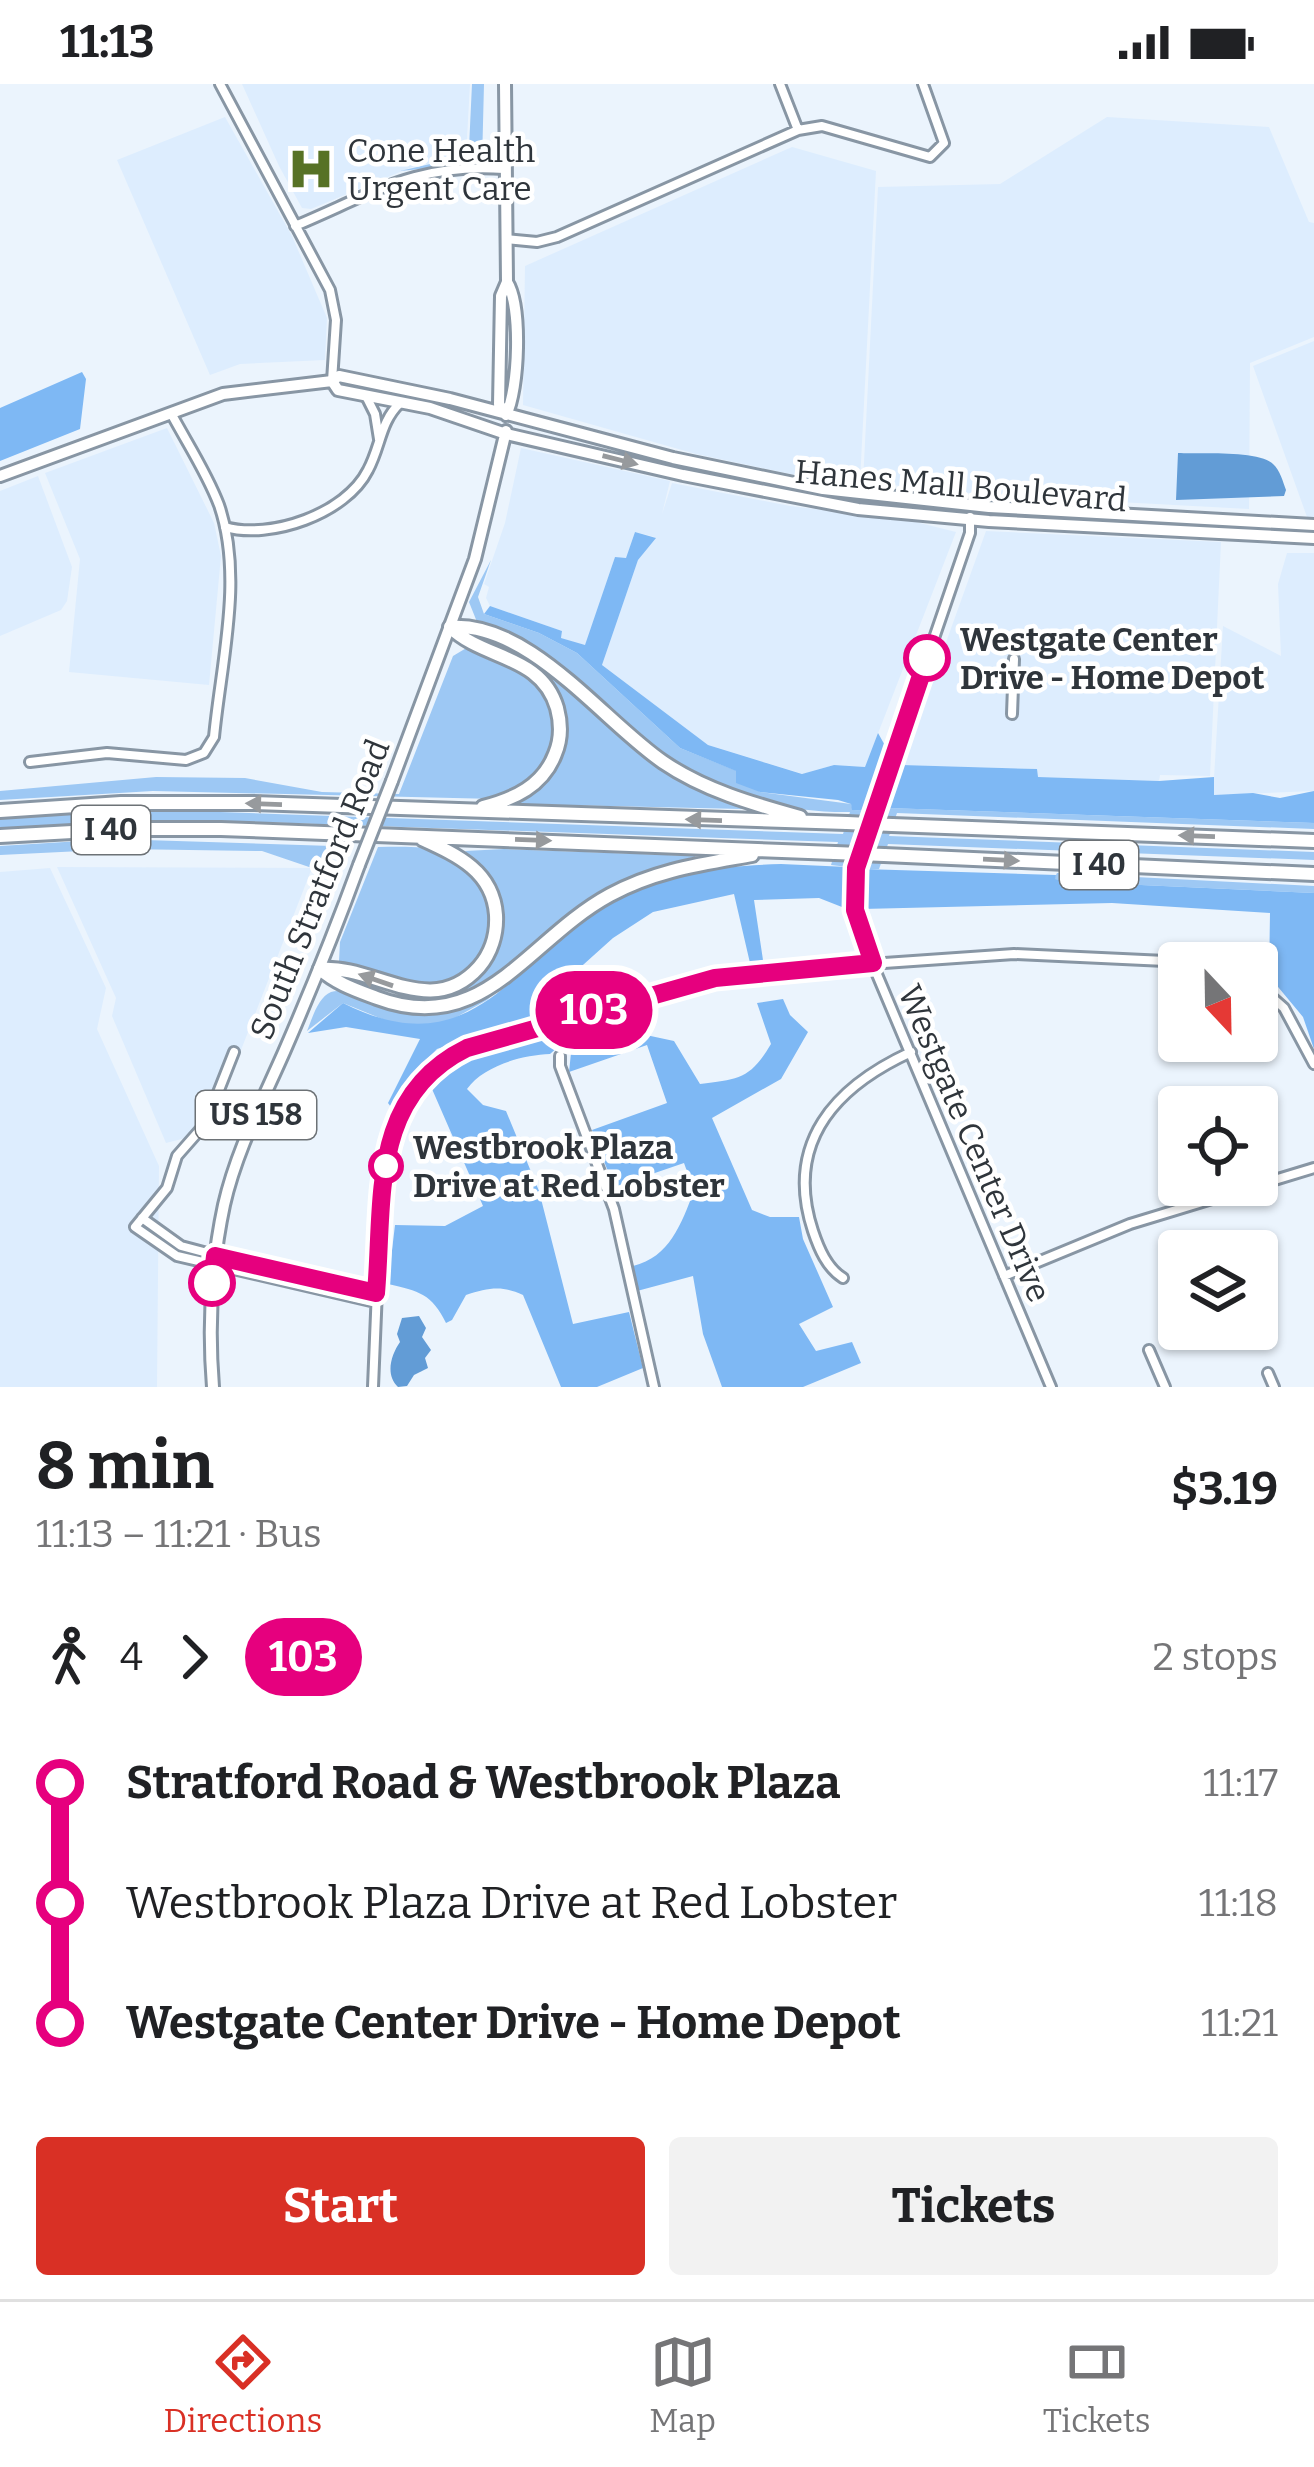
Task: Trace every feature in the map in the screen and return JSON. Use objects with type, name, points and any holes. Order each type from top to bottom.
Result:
[{"type":"highway","points":[[450,627],[467,626],[505,640],[549,665],[676,770],[726,795],[821,822]]},
{"type":"highway","points":[[450,627],[460,637],[528,668],[552,695],[560,722],[556,753],[536,783],[520,794],[465,811]]},
{"type":"highway","name":"I 40","points":[[0,811],[198,803],[1314,841]]},
{"type":"highway","name":"I 40","points":[[0,836],[190,829],[1314,874]]},
{"type":"highway","points":[[320,968],[339,967],[422,992],[457,983],[481,964],[493,942],[496,923],[486,883],[464,859],[416,836]]},
{"type":"highway","points":[[320,968],[333,981],[383,1000],[422,1009],[456,1005],[494,986],[578,914],[636,882],[685,866],[777,851]]},
{"type":"main road","name":"South Stratford Road","points":[[213,1387],[209,1335],[215,1262],[225,1202],[241,1149],[320,968],[476,559],[506,434],[506,415],[499,404],[501,296],[507,282],[505,84]]},
{"type":"main road","name":"Hanes Mall Boulevard","points":[[0,476],[240,391],[332,381],[339,376],[805,486],[969,504],[1314,525]]},
{"type":"main road","name":"Hanes Mall Boulevard","points":[[332,381],[338,390],[401,401],[506,434],[802,500],[970,519],[1314,538]]},
{"type":"street","points":[[220,84],[333,300],[332,381]]},
{"type":"street","points":[[780,84],[798,130]]},
{"type":"street","points":[[506,239],[537,242],[557,237],[798,130],[822,126],[931,157],[944,143],[922,84]]},
{"type":"street","points":[[296,226],[424,172],[504,169]]},
{"type":"street","points":[[365,394],[380,439]]},
{"type":"street","points":[[225,527],[250,532],[279,529],[338,503],[365,477],[386,417],[401,401]]},
{"type":"street","points":[[30,762],[107,753],[186,760],[208,748],[214,737],[230,577],[225,527],[212,489],[171,412]]},
{"type":"street","name":"Westgate Center Drive","points":[[969,504],[970,533],[856,868],[855,910],[1051,1387]]},
{"type":"street","points":[[1012,714],[1015,659]]},
{"type":"street","points":[[373,1387],[387,1152],[394,1126],[418,1084],[448,1058],[477,1044],[715,978],[1018,954],[1158,961]]},
{"type":"street","points":[[1278,1002],[1314,1064]]},
{"type":"street","points":[[234,1052],[206,1123],[177,1156],[166,1188],[135,1227],[170,1253],[376,1298]]},
{"type":"street","points":[[843,1278],[828,1263],[811,1224],[805,1179],[811,1147],[823,1120],[844,1092],[879,1066],[911,1052]]},
{"type":"street","points":[[560,1056],[614,1209],[654,1387]]},
{"type":"street","points":[[1004,1276],[1130,1224],[1314,1168]]},
{"type":"street","points":[[142,1218],[170,1241],[215,1262]]},
{"type":"street","points":[[1149,1350],[1165,1387]]},
{"type":"street","points":[[1268,1373],[1274,1387]]},
{"type":"shaded area","points":[[242,84],[470,84],[466,156],[412,167],[311,209],[302,208]]},
{"type":"shaded area","points":[[472,84],[484,84],[482,163],[400,171],[460,157],[469,148]]},
{"type":"shaded area","points":[[225,117],[292,236],[327,318],[325,360],[240,364],[210,375],[117,160]]},
{"type":"shaded area","points":[[1107,117],[1269,127],[1309,222],[1314,223],[1314,337],[1250,363],[1249,509],[989,495],[863,482],[878,187],[1000,184]]},
{"type":"shaded area","points":[[792,147],[876,171],[860,481],[790,474],[696,454],[523,405],[525,266]]},
{"type":"shaded area","points":[[1314,341],[1314,518],[1307,517],[1253,366]]},
{"type":"shaded area","points":[[82,372],[86,379],[80,429],[0,461],[0,408]]},
{"type":"shaded area","points":[[167,428],[214,523],[221,556],[209,685],[69,672],[80,559],[45,473]]},
{"type":"shaded area","points":[[521,448],[670,481],[662,514],[672,483],[790,506],[908,520],[956,532],[865,767],[834,765],[803,774],[708,745],[602,665],[638,560],[655,537],[635,532],[626,559],[615,557],[585,646],[561,638],[562,631],[490,606],[489,587],[484,584],[505,523]]},
{"type":"shaded area","points":[[1178,453],[1266,460],[1279,473],[1284,496],[1176,500]]},
{"type":"shaded area","points":[[38,476],[72,567],[67,601],[61,610],[0,636],[0,491]]},
{"type":"shaded area","points":[[986,531],[1221,542],[1210,776],[1160,775],[1159,781],[1037,777],[1037,769],[902,765]]},
{"type":"shaded area","points":[[635,532],[656,538],[638,560],[602,665],[708,745],[802,774],[834,765],[865,767],[878,733],[887,749],[866,811],[852,810],[851,804],[838,800],[760,792],[736,783],[736,771],[680,748],[577,653],[539,633],[484,614],[490,606],[562,631],[561,638],[585,645],[615,557],[626,558]]},
{"type":"shaded area","points":[[1287,553],[1314,553],[1314,791],[1213,795],[1223,626],[1281,656],[1278,584]]},
{"type":"shaded area","points":[[491,560],[478,597],[484,614],[539,633],[577,653],[680,748],[737,771],[760,792],[851,804],[853,810],[866,811],[848,867],[831,865],[838,842],[200,820],[0,829],[0,819],[134,811],[843,834],[850,812],[770,803],[695,775],[650,745],[548,659],[477,622],[469,602]]},
{"type":"shaded area","points":[[468,647],[529,674],[541,686],[553,716],[552,749],[545,764],[522,788],[496,799],[153,791],[0,800],[0,791],[156,777],[245,778],[322,792],[399,794],[453,656]]},
{"type":"shaded area","points":[[541,668],[659,765],[742,809],[518,804],[564,742]]},
{"type":"shaded area","points":[[903,761],[888,808],[1314,823],[1314,829],[897,813],[889,836],[1314,852],[1314,860],[888,844],[879,869],[864,869],[891,780]]},
{"type":"shaded area","points":[[902,765],[1037,769],[1038,777],[1159,781],[1214,777],[1214,795],[1253,793],[1280,798],[1314,791],[1314,823],[887,808]]},
{"type":"shaded area","points":[[113,839],[332,846],[324,867],[312,868],[262,851],[122,849],[0,855],[0,846]]},
{"type":"shaded area","points":[[378,847],[444,853],[466,866],[481,885],[489,906],[485,950],[473,968],[454,981],[418,986],[339,961],[340,942]]},
{"type":"shaded area","points":[[465,851],[695,856],[695,860],[622,883],[578,908],[499,976],[450,1002],[420,1002],[419,997],[462,984],[499,926],[474,862]]},
{"type":"shaded area","points":[[781,864],[848,867],[847,909],[819,898],[754,900],[763,960],[750,963],[734,894],[653,912],[613,938],[564,982],[561,1007],[437,1049],[391,1107],[388,1103],[420,1039],[346,1027],[308,1033],[343,1003],[389,1020],[427,1023],[460,1015],[490,999],[577,925],[632,892],[694,873]]},
{"type":"shaded area","points":[[57,867],[312,868],[209,1132],[166,1143],[112,1016],[116,998]]},
{"type":"shaded area","points":[[50,868],[106,988],[97,1029],[159,1166],[157,1387],[0,1387],[0,872]]},
{"type":"shaded area","points":[[863,869],[1056,875],[1055,879],[1076,882],[1314,893],[1314,1049],[1303,1017],[1278,987],[1278,942],[1270,942],[1270,913],[1112,903],[862,909]]},
{"type":"shaded area","points":[[1057,873],[1314,886],[1314,893],[1076,882],[1054,879]]},
{"type":"shaded area","points":[[514,976],[487,1000],[444,1024],[387,1021],[343,1003],[307,1031],[319,1003],[331,992],[409,1011],[445,1012],[478,1001]]},
{"type":"shaded area","points":[[783,999],[790,1015],[808,1032],[781,1079],[712,1118],[752,1210],[770,1217],[799,1217],[803,1239],[833,1307],[799,1324],[816,1351],[852,1342],[861,1363],[803,1387],[722,1387],[703,1334],[693,1276],[637,1291],[633,1266],[665,1247],[694,1191],[684,1163],[614,1187],[592,1130],[667,1103],[647,1045],[569,1072],[571,1053],[559,1046],[550,1054],[493,1068],[467,1089],[483,1105],[506,1111],[539,1191],[573,1324],[629,1312],[643,1368],[597,1387],[561,1387],[523,1295],[495,1289],[466,1295],[446,1323],[423,1295],[388,1284],[395,1225],[445,1226],[483,1206],[432,1089],[463,1060],[557,1029],[579,1027],[590,1055],[641,1040],[634,1014],[639,1012],[646,1035],[674,1041],[700,1084],[725,1081],[750,1071],[771,1044],[757,1003]]},
{"type":"shaded area","points":[[419,1316],[426,1328],[422,1337],[431,1350],[425,1358],[428,1368],[414,1375],[407,1386],[398,1387],[391,1371],[400,1342],[397,1334],[402,1318]]},
{"type":"bus line","name":"103","points":[[212,1283],[215,1256],[376,1293],[387,1152],[394,1126],[418,1084],[439,1064],[467,1048],[715,978],[873,963],[855,910],[856,868],[927,658]]},
{"type":"place","name":"Cone Health Urgent Care","points":[[311,169]]},
{"type":"place","name":"Westgate Center Drive - Home Depot","points":[[927,658]]},
{"type":"place","name":"Westbrook Plaza Drive at Red Lobster","points":[[386,1166]]}]
